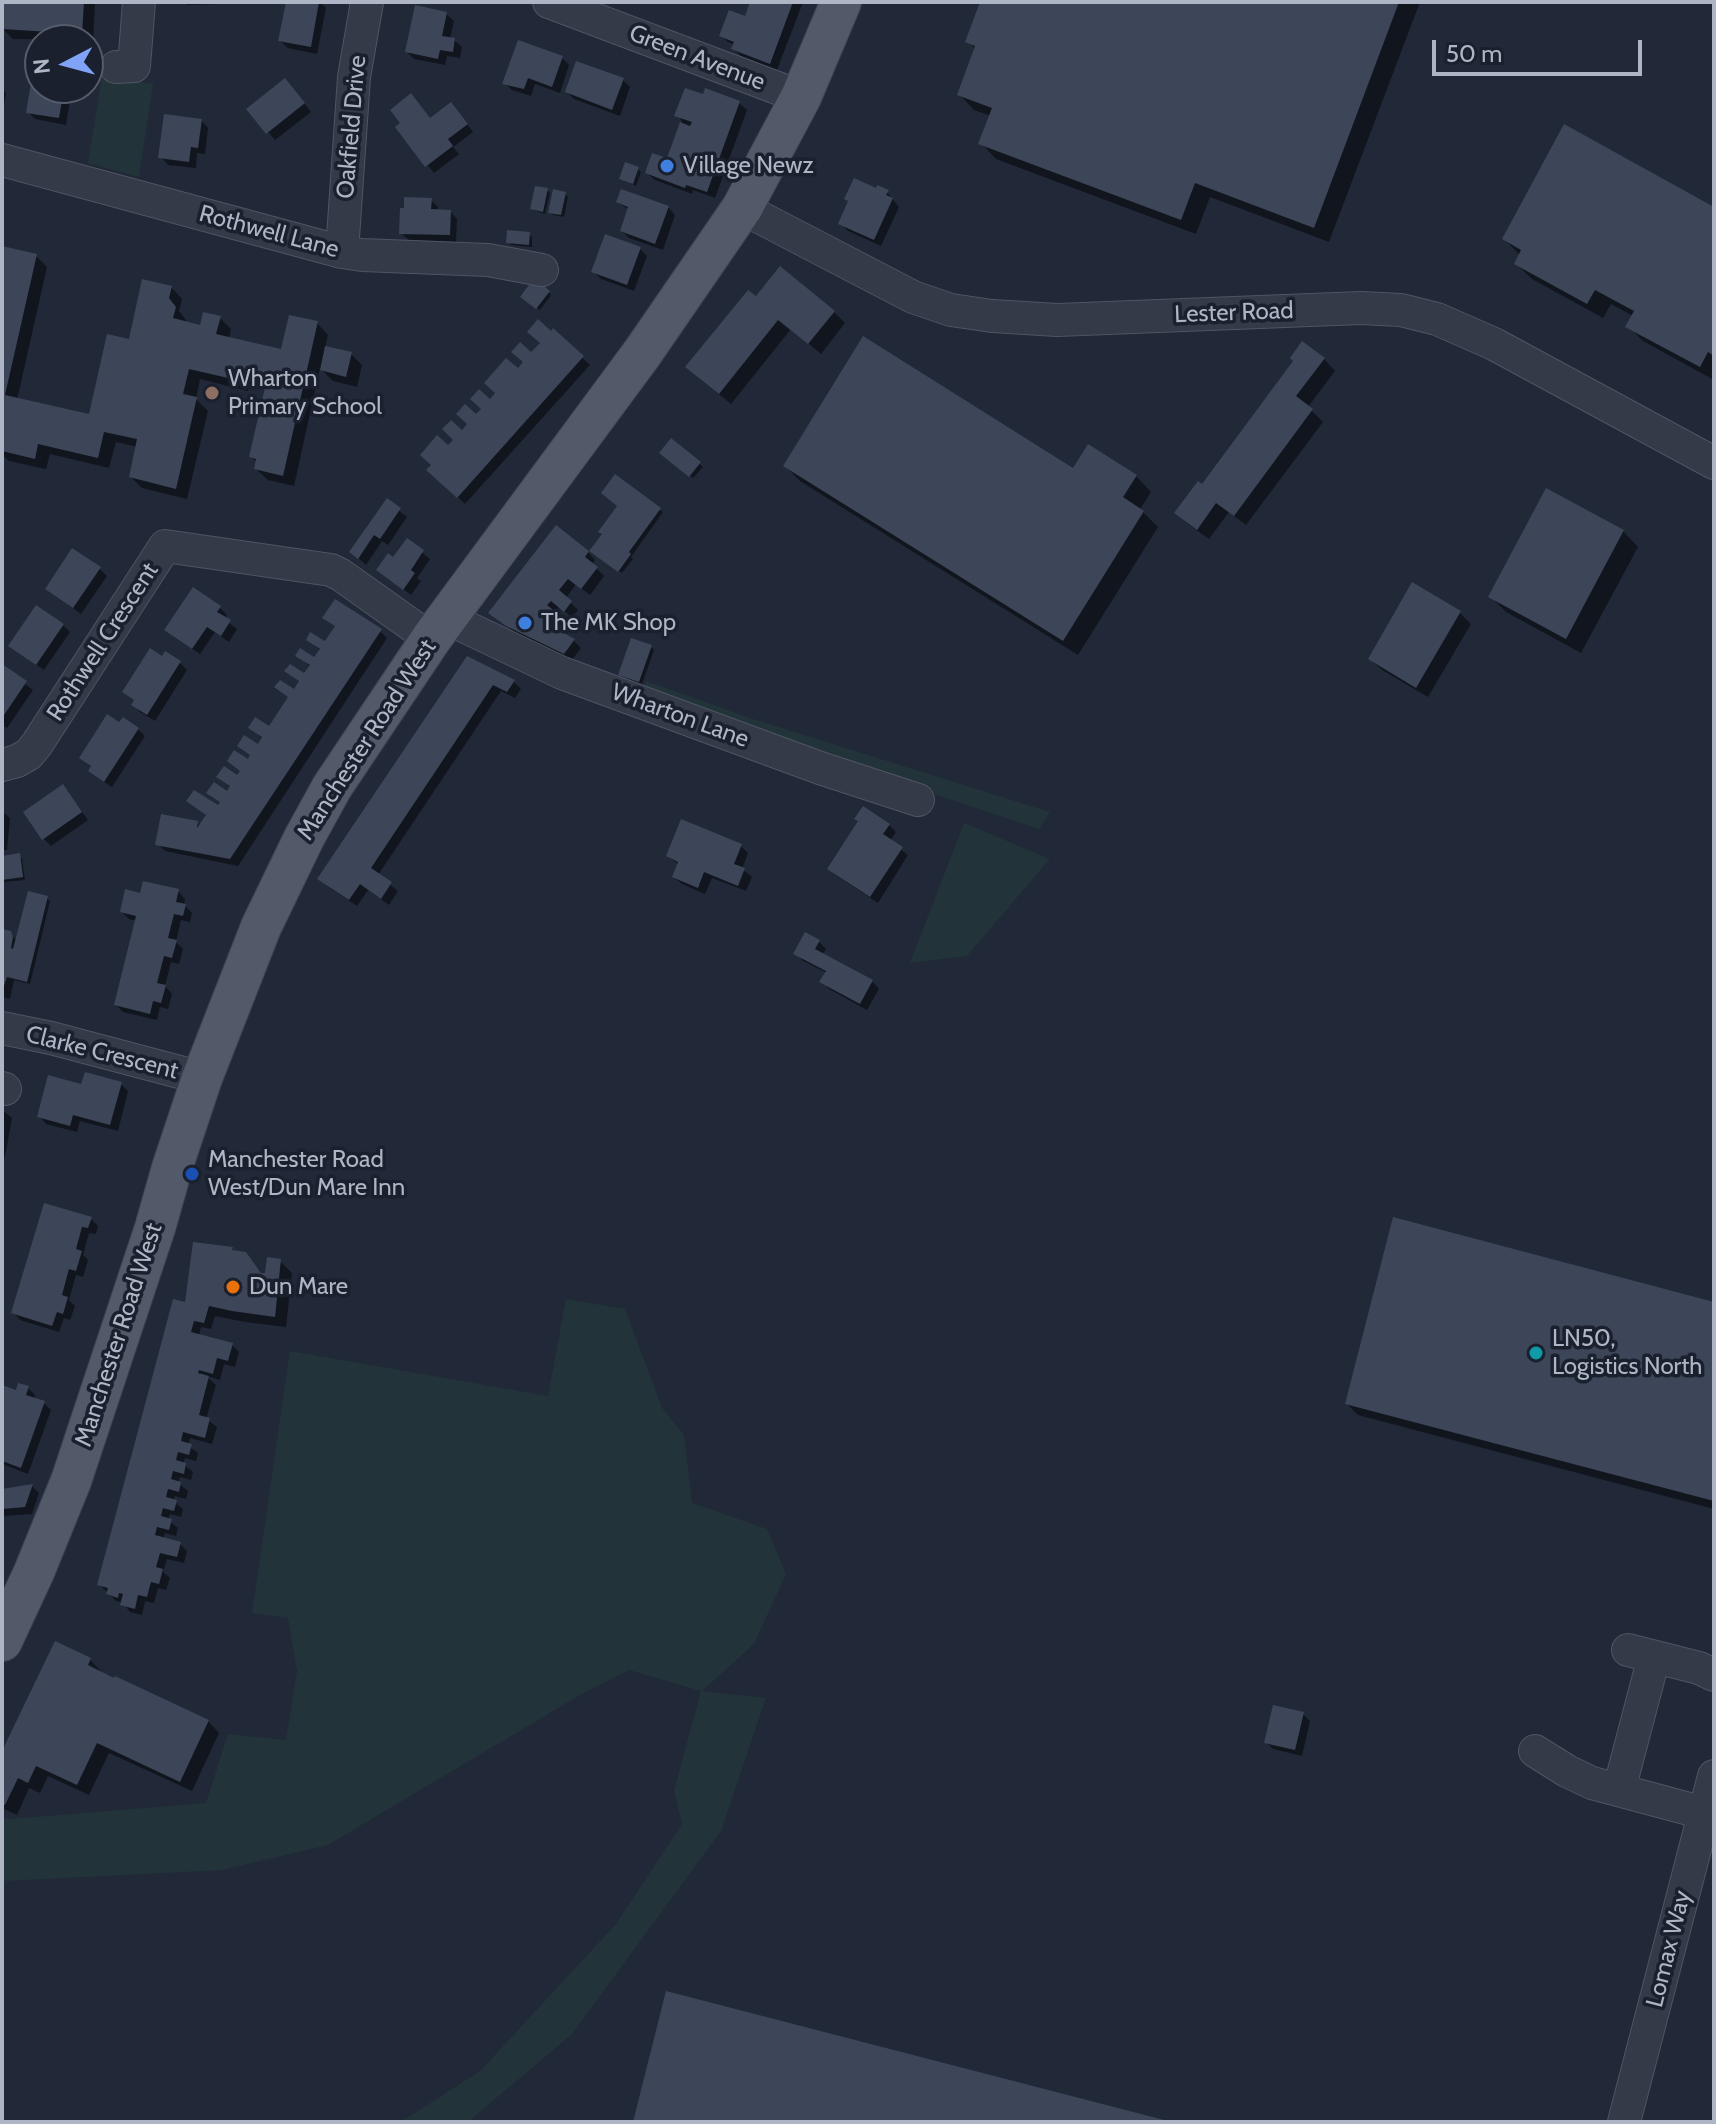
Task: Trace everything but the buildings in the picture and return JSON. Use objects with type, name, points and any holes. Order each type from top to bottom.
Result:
[{"type":"main road","name":"Manchester Road West","points":[[2,1641],[71,1481],[202,1078],[261,927],[297,850],[332,787],[439,628],[643,352],[742,208],[801,97],[841,2]]},
{"type":"street","points":[[116,67],[134,66],[139,2]]},
{"type":"street","name":"Oakfield Drive","points":[[342,252],[354,77],[367,2]]},
{"type":"street","name":"Green Avenue","points":[[549,2],[801,97]]},
{"type":"street","name":"Rothwell Lane","points":[[2,160],[342,252],[502,261],[542,270]]},
{"type":"street","name":"Lester Road","points":[[742,208],[913,297],[951,310],[1057,320],[1361,308],[1401,310],[1437,319],[1494,344],[1714,463]]},
{"type":"street","name":"Rothwell Crescent","points":[[2,765],[29,754],[37,744],[165,546],[331,570],[439,628]]},
{"type":"street","name":"Wharton Lane","points":[[439,628],[820,768],[918,800]]},
{"type":"street","name":"Clarke Crescent","points":[[2,1028],[202,1078]]},
{"type":"street","points":[[1619,1790],[1641,1653],[1714,1675]]},
{"type":"street","points":[[1535,1751],[1592,1783],[1704,1813]]},
{"type":"street","name":"Lomax Way","points":[[1624,2122],[1714,1776]]},
{"type":"shaded area","points":[[104,76],[153,84],[139,177],[88,163],[97,104],[104,104]]},
{"type":"shaded area","points":[[646,681],[753,719],[1050,812],[1039,829],[785,744],[644,688]]},
{"type":"shaded area","points":[[964,823],[1050,859],[967,956],[910,963]]},
{"type":"shaded area","points":[[566,1299],[625,1309],[662,1408],[684,1435],[692,1503],[767,1529],[786,1574],[754,1644],[702,1691],[766,1698],[721,1831],[572,2034],[468,2122],[401,2122],[480,2071],[616,1924],[682,1824],[674,1791],[701,1691],[629,1670],[580,1695],[328,1845],[222,1870],[2,1881],[2,1817],[10,1819],[206,1803],[228,1734],[286,1740],[297,1671],[288,1618],[252,1613],[290,1351],[548,1396]]},
{"type":"place","name":"Village Newz","points":[[667,166]]},
{"type":"place","name":"Wharton Primary School","points":[[212,393]]},
{"type":"place","name":"The MK Shop","points":[[525,623]]},
{"type":"place","name":"Manchester Road West/Dun Mare Inn","points":[[192,1174]]},
{"type":"place","name":"Dun Mare","points":[[233,1287]]},
{"type":"place","name":"LN50, Logistics North","points":[[1536,1353]]}]
